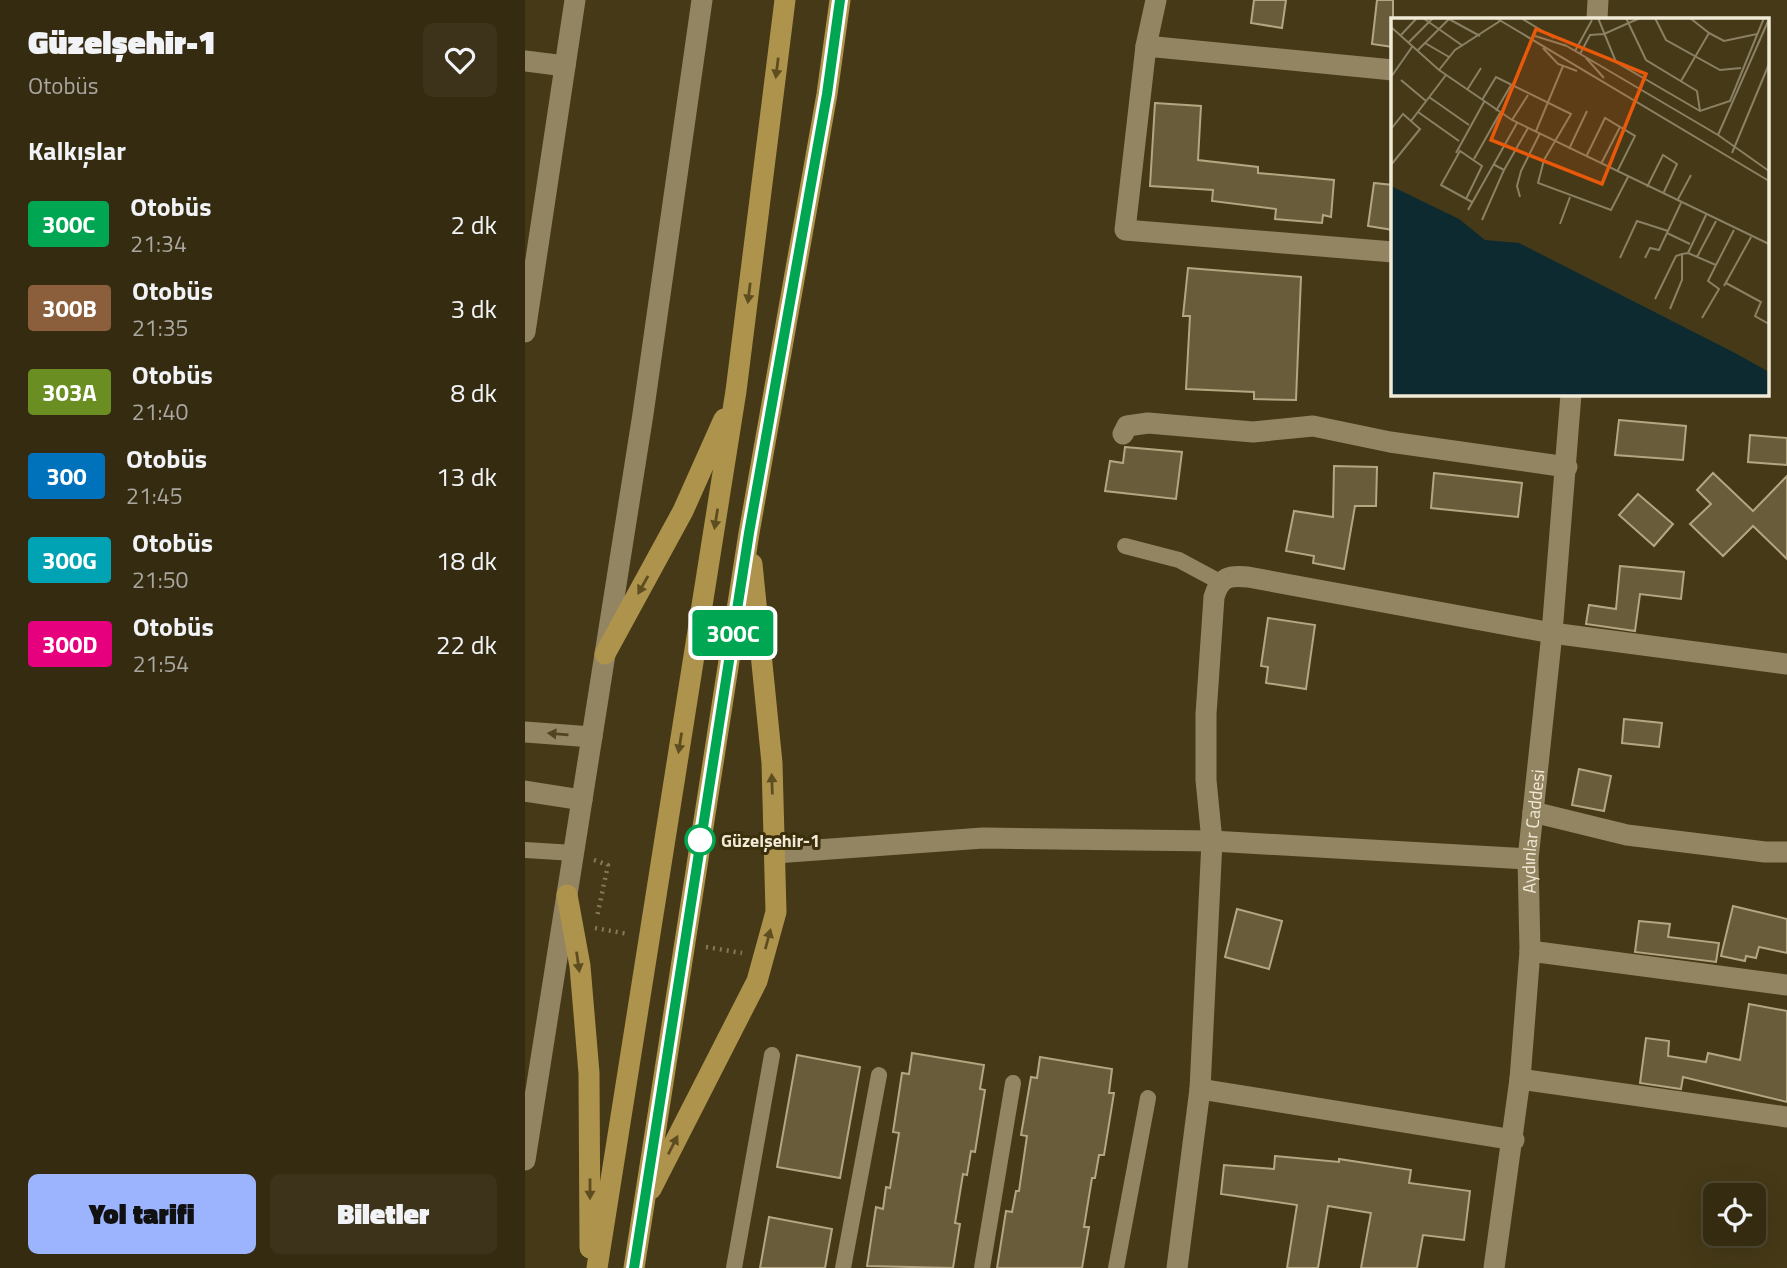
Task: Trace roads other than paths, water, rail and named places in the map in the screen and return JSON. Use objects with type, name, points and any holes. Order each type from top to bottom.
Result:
[{"type":"highway","points":[[597,1268],[736,391],[785,0]]},
{"type":"highway","points":[[634,1268],[749,533],[827,94],[840,0]]},
{"type":"highway","points":[[605,654],[683,511],[736,391]]},
{"type":"highway","points":[[642,1206],[757,981],[776,912],[772,763],[749,533]]},
{"type":"highway","points":[[567,895],[580,966],[589,1073],[590,1268]]},
{"type":"street","points":[[525,332],[575,0]]},
{"type":"street","points":[[525,1160],[605,654],[702,0]]},
{"type":"street","points":[[1156,0],[1146,46],[1125,230],[1391,252]]},
{"type":"street","points":[[1597,18],[1598,0]]},
{"type":"street","points":[[1146,46],[1391,70]]},
{"type":"street","points":[[525,61],[565,66]]},
{"type":"street","name":"Aydınlar Caddesi","points":[[1494,1268],[1514,1140],[1520,1079],[1530,951],[1528,859],[1552,633],[1571,396]]},
{"type":"street","points":[[1123,434],[1127,426],[1148,423],[1254,432],[1313,426],[1391,442],[1567,467]]},
{"type":"street","points":[[1177,1268],[1200,1089],[1212,841],[1206,780],[1206,713],[1214,597],[1220,582],[1228,577],[1248,577],[1552,633],[1787,664]]},
{"type":"street","points":[[525,732],[592,737]]},
{"type":"street","points":[[525,791],[582,800]]},
{"type":"street","points":[[1533,812],[1627,835],[1765,852],[1787,852]]},
{"type":"street","points":[[775,853],[983,838],[1212,841],[1528,859]]},
{"type":"street","points":[[1530,951],[1787,985]]},
{"type":"street","points":[[1520,1079],[1787,1117]]},
{"type":"street","points":[[1200,1089],[1514,1140]]},
{"type":"lane","points":[[1125,546],[1179,560],[1220,582]]},
{"type":"lane","points":[[525,850],[573,853]]},
{"type":"lane","points":[[734,1268],[772,1055]]},
{"type":"lane","points":[[843,1268],[879,1075]]},
{"type":"lane","points":[[982,1268],[1013,1083]]},
{"type":"lane","points":[[1116,1268],[1148,1098]]},
{"type":"place","name":"Güzelşehir-1","points":[[700,840]]}]
